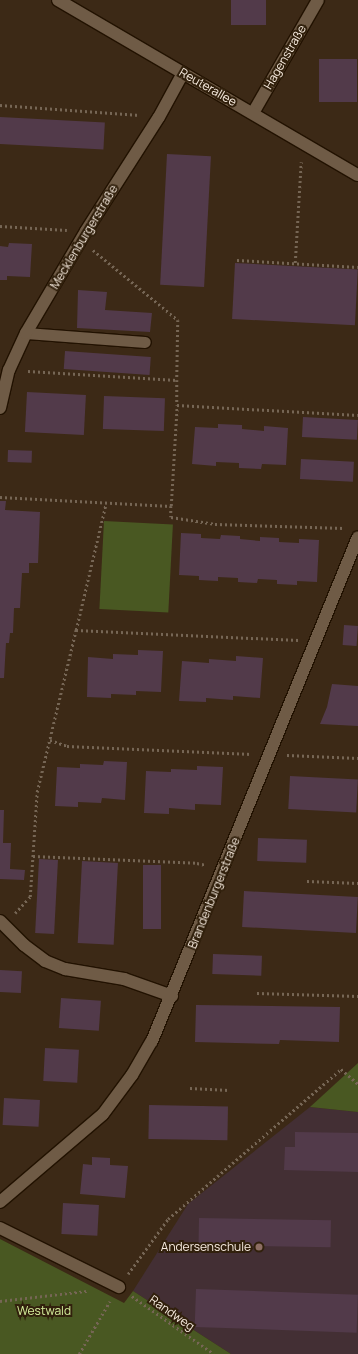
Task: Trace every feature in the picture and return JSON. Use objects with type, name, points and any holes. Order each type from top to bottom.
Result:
[{"type":"street","name":"Reuterallee","points":[[58,0],[358,175]]},
{"type":"street","name":"Hagenstraße","points":[[253,114],[318,0]]},
{"type":"street","name":"Mecklenburgerstraße","points":[[0,408],[9,370],[26,334],[83,235],[159,117],[183,73]]},
{"type":"street","name":"Brandenburgerstraße","points":[[0,1202],[103,1114],[132,1075],[152,1041],[172,996],[316,641],[354,533]]},
{"type":"street","points":[[2,923],[24,945],[45,961],[65,969],[124,979],[172,996]]},
{"type":"street","points":[[0,1228],[119,1287]]},
{"type":"lane","points":[[26,334],[145,342]]},
{"type":"path","points":[[0,105],[105,111],[159,117]]},
{"type":"path","points":[[295,263],[303,143]]},
{"type":"path","points":[[0,226],[83,235],[178,320],[177,405],[171,517],[215,524],[354,533]]},
{"type":"path","points":[[237,260],[358,267]]},
{"type":"path","points":[[9,370],[177,380]]},
{"type":"path","points":[[177,405],[358,415]]},
{"type":"path","points":[[0,497],[171,506]]},
{"type":"path","points":[[2,923],[30,897],[37,792],[106,503]]},
{"type":"path","points":[[76,630],[316,641]]},
{"type":"path","points":[[50,740],[67,746],[358,758]]},
{"type":"path","points":[[33,856],[197,863],[223,870]]},
{"type":"path","points":[[307,881],[358,883]]},
{"type":"path","points":[[257,993],[358,996]]},
{"type":"path","points":[[79,1354],[119,1287],[168,1219],[341,1069],[358,1084]]},
{"type":"path","points":[[190,1088],[228,1090]]},
{"type":"path","name":"Randweg","points":[[119,1287],[214,1354]]},
{"type":"path","points":[[0,1301],[91,1291]]},
{"type":"shaded area","name":"Andersenschule","points":[[310,1107],[358,1112],[358,1354],[231,1354],[133,1291],[188,1204]]},
{"type":"green space","points":[[104,521],[173,525],[168,612],[99,609]]},
{"type":"green space","points":[[358,1063],[358,1112],[310,1107]]},
{"type":"green space","name":"Westwald","points":[[0,1239],[124,1303],[133,1291],[231,1354],[0,1354]]},
{"type":"building","points":[[231,0],[266,0],[266,25],[231,25]]},
{"type":"building","points":[[319,59],[357,59],[357,102],[319,102]]},
{"type":"building","points":[[0,117],[105,122],[103,149],[0,144]]},
{"type":"building","points":[[167,154],[211,156],[204,287],[160,285]]},
{"type":"building","points":[[9,243],[32,244],[30,277],[7,276],[7,280],[0,280],[0,246],[8,247]]},
{"type":"building","points":[[235,263],[358,269],[355,325],[232,319]]},
{"type":"building","points":[[78,290],[107,292],[105,310],[152,313],[150,332],[77,328]]},
{"type":"building","points":[[65,351],[151,357],[150,375],[64,369]]},
{"type":"building","points":[[27,392],[86,395],[84,435],[25,432]]},
{"type":"building","points":[[104,396],[165,398],[164,431],[103,429]]},
{"type":"building","points":[[303,417],[358,420],[357,440],[302,437]]},
{"type":"building","points":[[218,424],[242,425],[242,429],[264,431],[264,426],[288,428],[286,465],[262,464],[261,469],[239,468],[239,463],[216,462],[216,466],[192,464],[195,427],[218,428]]},
{"type":"building","points":[[8,450],[32,451],[32,463],[8,462]]},
{"type":"building","points":[[301,459],[354,462],[353,482],[300,479]]},
{"type":"building","points":[[0,501],[6,501],[5,510],[40,512],[38,563],[29,563],[29,573],[22,573],[20,608],[14,608],[13,633],[10,633],[9,643],[6,643],[4,678],[0,678]]},
{"type":"building","points":[[181,533],[201,534],[201,538],[220,539],[221,535],[240,536],[240,539],[260,541],[260,537],[279,538],[279,542],[299,543],[299,539],[319,540],[317,582],[297,581],[297,585],[277,584],[277,580],[258,579],[257,583],[238,582],[238,578],[218,577],[218,581],[199,580],[199,576],[179,575]]},
{"type":"building","points":[[344,625],[358,626],[357,646],[343,645]]},
{"type":"building","points":[[138,650],[163,651],[161,692],[136,691],[136,695],[111,694],[111,698],[87,697],[88,657],[113,659],[113,654],[138,655]]},
{"type":"building","points":[[236,656],[263,658],[260,698],[233,696],[233,700],[206,698],[206,702],[179,701],[182,661],[209,663],[209,659],[236,661]]},
{"type":"building","points":[[332,684],[358,686],[358,726],[320,724],[327,707]]},
{"type":"building","points":[[104,761],[127,762],[125,800],[102,798],[101,803],[78,802],[78,807],[55,806],[57,767],[80,768],[80,764],[103,765]]},
{"type":"building","points":[[197,766],[223,767],[221,805],[195,804],[195,810],[169,808],[169,814],[144,813],[146,771],[171,772],[171,769],[197,770]]},
{"type":"building","points":[[290,776],[358,780],[356,813],[288,809]]},
{"type":"building","points":[[0,810],[4,810],[3,843],[11,843],[10,869],[25,870],[24,880],[0,879]]},
{"type":"building","points":[[258,838],[307,840],[306,863],[257,861]]},
{"type":"building","points":[[39,859],[58,860],[54,934],[35,933]]},
{"type":"building","points":[[82,861],[118,863],[114,945],[78,943]]},
{"type":"building","points":[[143,865],[161,865],[161,929],[143,929]]},
{"type":"building","points":[[244,891],[358,897],[356,933],[242,927]]},
{"type":"building","points":[[213,954],[262,956],[261,976],[212,974]]},
{"type":"building","points":[[0,970],[22,971],[21,993],[0,992]]},
{"type":"building","points":[[61,998],[101,1001],[99,1031],[59,1028]]},
{"type":"building","points":[[196,1005],[340,1007],[339,1042],[280,1040],[279,1044],[195,1042]]},
{"type":"building","points":[[45,1048],[79,1050],[77,1083],[43,1081]]},
{"type":"building","points":[[4,1098],[40,1100],[39,1127],[3,1125]]},
{"type":"building","points":[[149,1105],[228,1106],[227,1140],[148,1139]]},
{"type":"building","points":[[295,1132],[358,1133],[358,1172],[284,1170],[285,1147],[295,1147]]},
{"type":"building","points":[[92,1157],[110,1158],[110,1165],[128,1166],[125,1198],[80,1194],[83,1164],[92,1165]]},
{"type":"building","points":[[63,1203],[99,1205],[97,1236],[61,1234]]},
{"type":"building","points":[[199,1218],[331,1220],[331,1247],[199,1245]]},
{"type":"building","points":[[196,1289],[358,1295],[357,1333],[195,1327]]},
{"type":"place","name":"Andersenschule","points":[[259,1247]]}]
